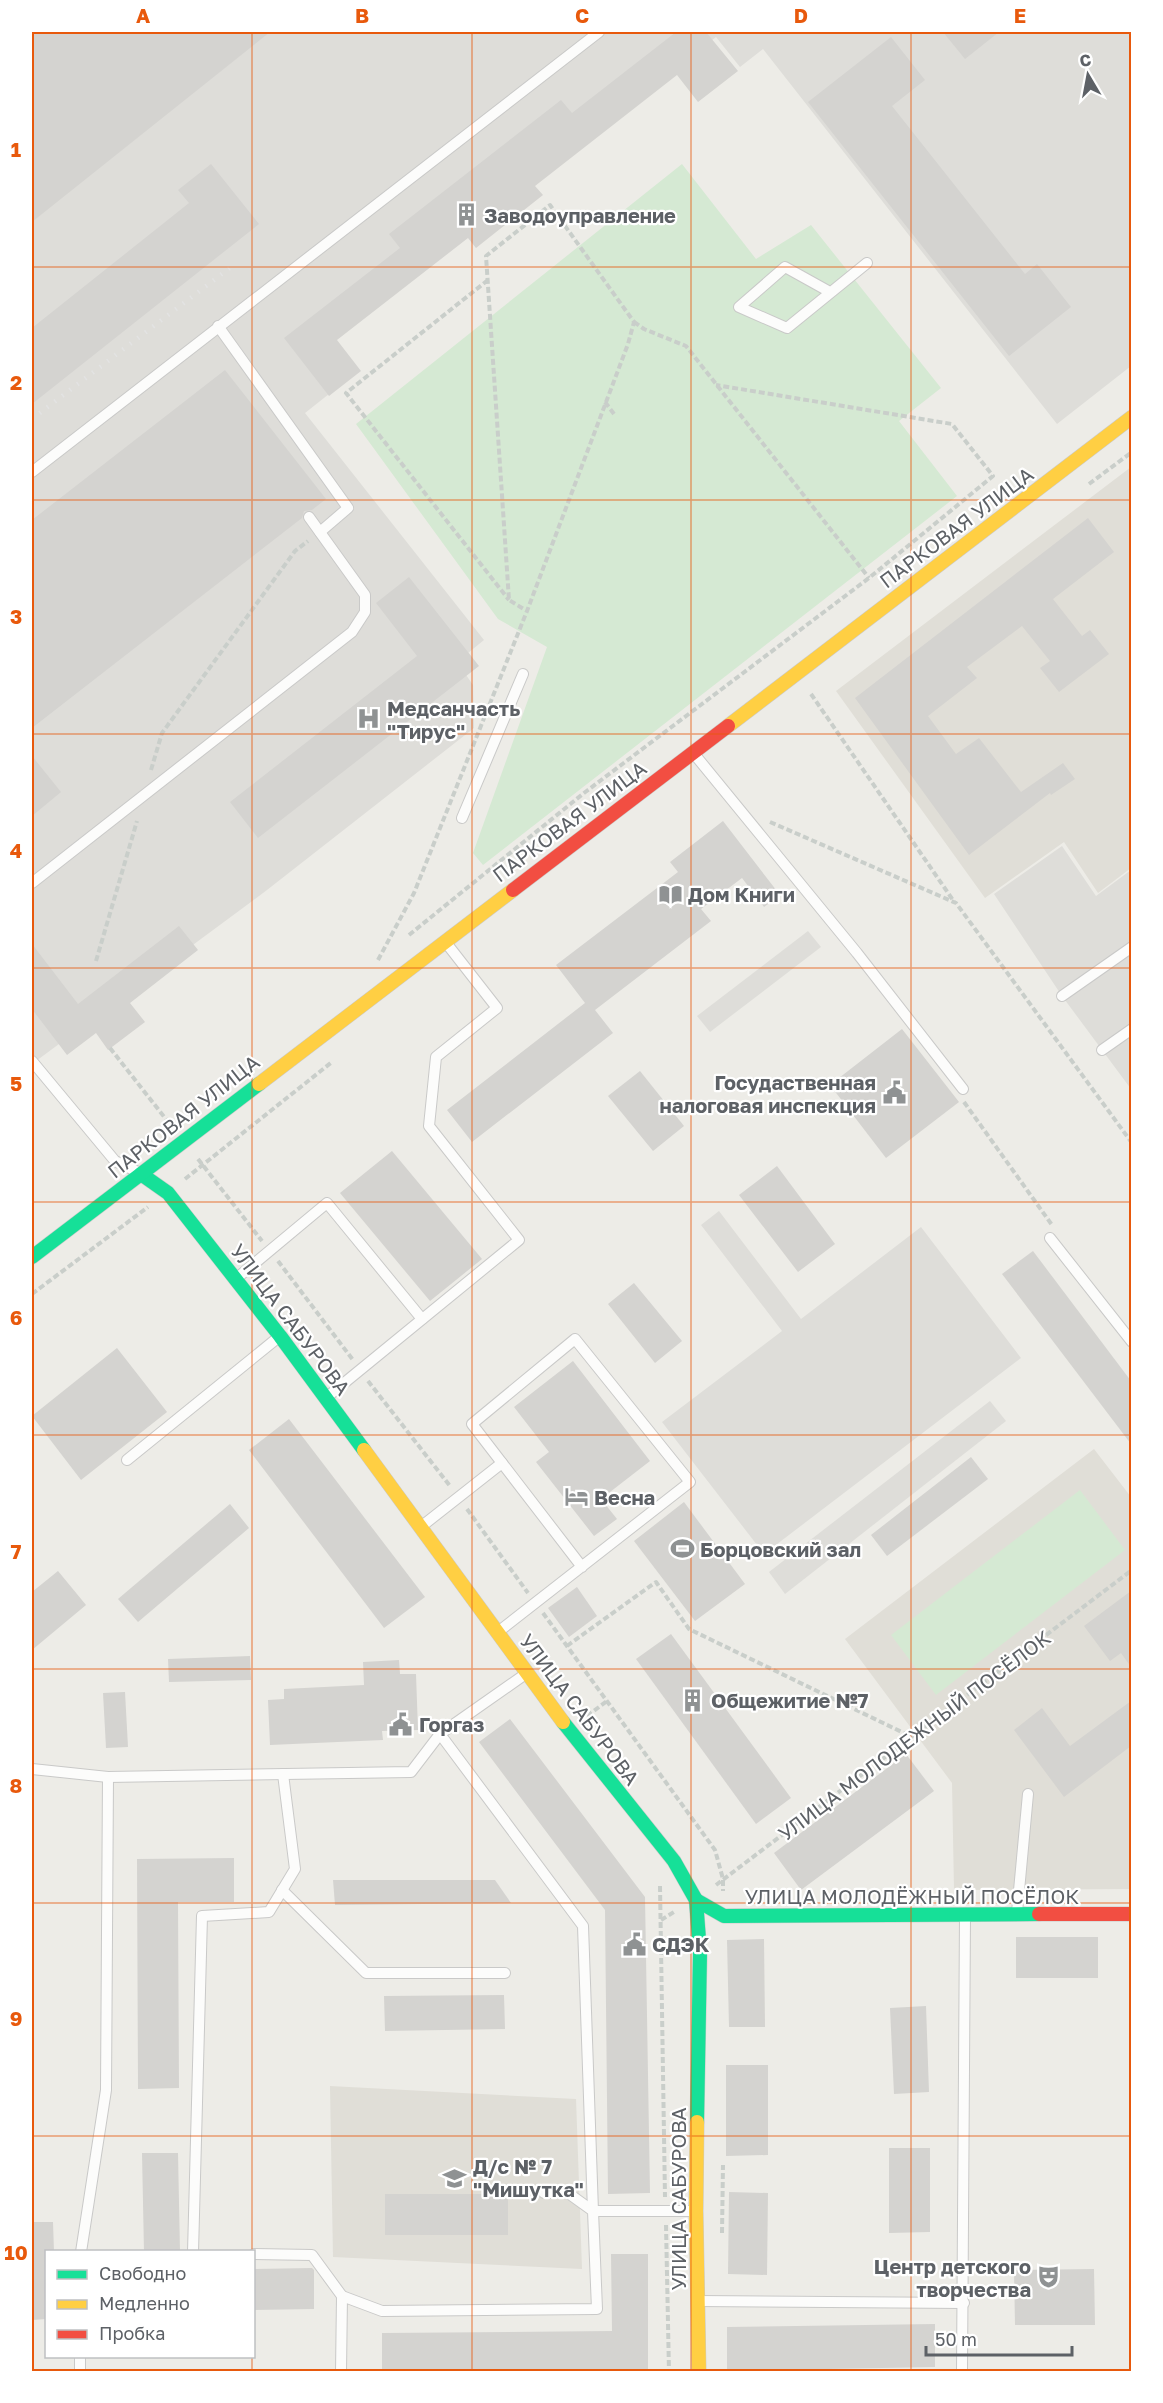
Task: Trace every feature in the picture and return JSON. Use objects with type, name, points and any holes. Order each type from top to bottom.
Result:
[{"type":"street","name":"ПАРКОВАЯ УЛИЦА","points":[[32,1257],[1131,417]]},
{"type":"street","name":"УЛИЦА САБУРОВА","points":[[141,1174],[168,1192],[327,1397],[527,1673],[674,1861],[696,1900],[700,1953],[696,2211],[699,2372]]},
{"type":"street","name":"УЛИЦА МОЛОДЁЖНЫЙ ПОСЁЛОК","points":[[696,1900],[724,1916],[1131,1914]]},
{"type":"lane","points":[[32,472],[599,32]]},
{"type":"lane","points":[[830,292],[785,267],[739,307],[787,328],[867,263]]},
{"type":"lane","points":[[218,326],[348,508],[320,532]]},
{"type":"lane","points":[[32,883],[352,632],[365,612],[365,595],[309,517]]},
{"type":"lane","points":[[462,818],[523,674]]},
{"type":"lane","points":[[693,752],[857,953],[963,1089]]},
{"type":"lane","points":[[327,1397],[519,1240],[429,1126],[436,1057],[497,1008],[444,941]]},
{"type":"lane","points":[[1062,996],[1131,946]]},
{"type":"lane","points":[[1102,1050],[1131,1029]]},
{"type":"lane","points":[[32,1061],[115,1161],[141,1174]]},
{"type":"lane","points":[[236,1279],[327,1203],[422,1319]]},
{"type":"lane","points":[[1050,1238],[1131,1342]]},
{"type":"lane","points":[[127,1460],[280,1336]]},
{"type":"lane","points":[[497,1632],[582,1567],[690,1482],[575,1339],[472,1424],[582,1567]]},
{"type":"lane","points":[[421,1526],[502,1463]]},
{"type":"lane","points":[[32,1769],[108,1777],[411,1772],[440,1734],[527,1673]]},
{"type":"lane","points":[[255,2254],[312,2255],[342,2296],[382,2311],[597,2309],[583,1926],[440,1734]]},
{"type":"lane","points":[[193,2250],[202,1916],[269,1912],[295,1869],[283,1774]]},
{"type":"lane","points":[[81,2250],[106,2090],[108,1777]]},
{"type":"lane","points":[[1016,1916],[1028,1794]]},
{"type":"lane","points":[[282,1890],[366,1973],[505,1973]]},
{"type":"lane","points":[[962,2372],[965,1916]]},
{"type":"lane","points":[[544,2193],[568,2193],[593,2211],[696,2211]]},
{"type":"lane","points":[[341,2372],[342,2296]]},
{"type":"lane","points":[[698,2301],[964,2303]]},
{"type":"path","points":[[509,600],[486,256],[550,205],[634,322],[644,329],[686,346],[869,578]]},
{"type":"path","points":[[488,280],[346,393],[509,600],[527,611]]},
{"type":"path","points":[[378,960],[414,893],[527,611],[628,344],[634,322]]},
{"type":"path","points":[[405,938],[584,793],[869,578],[993,476],[952,424],[716,385]]},
{"type":"path","points":[[605,402],[614,414]]},
{"type":"path","points":[[96,961],[162,734],[295,551],[320,532]]},
{"type":"path","points":[[811,694],[956,903],[1131,1143]]},
{"type":"path","points":[[770,822],[956,903]]},
{"type":"path","points":[[369,967],[387,953]]},
{"type":"path","points":[[159,1127],[176,1114]]},
{"type":"path","name":"УЛИЦА МОЛОДЕЖНЫЙ ПОСЁЛОК","points":[[696,1900],[1131,1570]]},
{"type":"path","points":[[567,1646],[656,1582],[689,1629],[912,1737]]},
{"type":"path","points":[[660,1886],[669,2372]]},
{"type":"shaded area","points":[[32,32],[1131,32],[1131,366],[1057,424],[763,49],[740,67],[716,37],[300,356],[329,394],[305,413],[484,640],[457,662],[473,685],[474,728],[267,890],[32,1064]]},
{"type":"shaded area","points":[[1131,467],[1131,868],[1098,893],[1064,842],[985,898],[836,691]]},
{"type":"shaded area","points":[[1062,846],[1096,896],[1131,870],[1131,1089],[1062,996],[994,894]]},
{"type":"shaded area","points":[[808,931],[821,947],[710,1032],[697,1016]]},
{"type":"shaded area","points":[[719,1211],[801,1319],[921,1227],[1021,1358],[764,1554],[662,1422],[782,1331],[701,1225]]},
{"type":"shaded area","points":[[990,1401],[1006,1421],[785,1594],[769,1572]]},
{"type":"shaded area","points":[[1094,1449],[1131,1497],[1131,1889],[954,1890],[952,1783],[845,1639]]},
{"type":"shaded area","name":"Д/с № 7 \"Мишутка\"","points":[[330,2086],[576,2099],[582,2269],[333,2257]]},
{"type":"green space","points":[[682,164],[756,259],[811,225],[941,388],[899,421],[957,496],[483,865],[473,853],[547,647],[498,619],[356,424]]},
{"type":"green space","points":[[1080,1490],[1125,1550],[936,1695],[891,1635]]},
{"type":"building","points":[[32,32],[270,32],[32,222]]},
{"type":"building","name":"Заводоуправление","points":[[676,32],[706,32],[738,71],[698,102],[677,75],[535,186],[543,195],[476,248],[468,238],[337,340],[361,371],[329,396],[284,338],[400,248],[389,234],[561,100],[572,113]]},
{"type":"building","points":[[943,32],[999,32],[965,59]]},
{"type":"building","points":[[891,37],[925,80],[892,106],[1025,274],[1037,264],[1071,307],[1009,356],[808,102]]},
{"type":"building","points":[[211,164],[259,224],[32,404],[32,328],[189,203],[178,190]]},
{"type":"building","points":[[225,370],[326,499],[312,510],[304,511],[302,518],[32,728],[32,520]]},
{"type":"building","points":[[1088,518],[1114,552],[1053,599],[1082,636],[1090,630],[1109,654],[1059,692],[1040,668],[1050,661],[1022,626],[967,667],[977,678],[928,716],[956,754],[979,738],[1021,792],[1063,763],[1075,779],[1051,795],[1050,793],[969,855],[855,698]]},
{"type":"building","points":[[409,577],[479,666],[258,838],[230,802],[417,656],[376,603]]},
{"type":"building","points":[[32,756],[61,792],[32,816]]},
{"type":"building","points":[[723,821],[780,895],[764,907],[742,878],[701,909],[711,921],[595,1010],[613,1033],[472,1142],[447,1110],[585,1003],[556,965],[678,872],[670,862]]},
{"type":"building","points":[[179,926],[198,950],[130,1003],[145,1022],[108,1050],[96,1033],[67,1055],[32,1009],[32,944],[78,1004]]},
{"type":"building","name":"Госудаственная налоговая инспекция","points":[[902,1029],[959,1102],[886,1158],[830,1085]]},
{"type":"building","points":[[640,1071],[684,1126],[653,1151],[608,1096]]},
{"type":"building","points":[[392,1151],[482,1259],[430,1301],[340,1193]]},
{"type":"building","points":[[777,1166],[835,1244],[798,1272],[739,1195]]},
{"type":"building","points":[[1033,1251],[1131,1381],[1131,1444],[1002,1274]]},
{"type":"building","points":[[634,1283],[682,1341],[655,1363],[608,1304]]},
{"type":"building","points":[[117,1348],[167,1412],[81,1480],[32,1416]]},
{"type":"building","points":[[573,1361],[650,1461],[601,1499],[617,1519],[594,1536],[536,1462],[549,1452],[514,1407]]},
{"type":"building","points":[[289,1419],[425,1597],[384,1628],[249,1450]]},
{"type":"building","points":[[971,1457],[988,1479],[887,1556],[871,1535]]},
{"type":"building","points":[[684,1502],[745,1584],[695,1621],[634,1541]]},
{"type":"building","points":[[230,1504],[249,1528],[138,1622],[118,1599]]},
{"type":"building","points":[[58,1571],[86,1605],[32,1650],[32,1592]]},
{"type":"building","points":[[577,1587],[597,1616],[569,1637],[548,1608]]},
{"type":"building","points":[[1131,1591],[1131,1667],[1121,1653],[1110,1661],[1084,1626]]},
{"type":"building","name":"Общежитие №7","points":[[671,1634],[791,1798],[756,1824],[636,1659]]},
{"type":"building","points":[[250,1656],[251,1680],[169,1682],[168,1659]]},
{"type":"building","points":[[399,1660],[400,1674],[416,1674],[418,1730],[382,1731],[383,1740],[270,1745],[268,1700],[284,1699],[284,1689],[364,1685],[363,1662]]},
{"type":"building","points":[[125,1692],[128,1747],[106,1748],[103,1693]]},
{"type":"building","points":[[1131,1701],[1131,1746],[1064,1797],[1014,1730],[1042,1708],[1070,1746]]},
{"type":"building","points":[[510,1719],[645,1897],[650,2193],[608,2194],[605,1910],[479,1742]]},
{"type":"building","points":[[906,1754],[934,1791],[801,1890],[774,1853]]},
{"type":"building","points":[[234,1858],[234,1902],[178,1902],[179,2088],[138,2089],[137,1859]]},
{"type":"building","points":[[333,1880],[495,1880],[511,1903],[335,1905]]},
{"type":"building","points":[[1016,1937],[1098,1937],[1098,1978],[1016,1978]]},
{"type":"building","points":[[764,1939],[765,2027],[729,2027],[727,1940]]},
{"type":"building","points":[[504,1995],[505,2029],[385,2031],[384,1996]]},
{"type":"building","points":[[926,2006],[929,2092],[894,2094],[890,2008]]},
{"type":"building","points":[[726,2065],[768,2065],[768,2155],[726,2156]]},
{"type":"building","points":[[889,2148],[930,2148],[930,2232],[889,2233]]},
{"type":"building","points":[[142,2153],[178,2153],[180,2250],[144,2250]]},
{"type":"building","points":[[729,2192],[768,2193],[767,2275],[728,2274]]},
{"type":"building","points":[[385,2194],[508,2194],[508,2235],[385,2235]]},
{"type":"building","points":[[32,2222],[53,2222],[54,2250],[45,2250],[45,2319],[32,2320]]},
{"type":"building","points":[[611,2254],[648,2254],[648,2369],[382,2371],[382,2333],[612,2331]]},
{"type":"building","points":[[312,2268],[314,2270],[314,2309],[255,2310],[255,2269]]},
{"type":"building","points":[[1094,2269],[1095,2325],[1015,2325],[1014,2270]]},
{"type":"building","points":[[935,2324],[935,2367],[727,2371],[727,2327]]},
{"type":"railway","points":[[32,419],[231,267]]},
{"type":"traffic: fast","points":[[32,1257],[259,1084]]},
{"type":"traffic: fast","points":[[141,1174],[168,1193],[280,1336],[364,1450]]},
{"type":"traffic: fast","points":[[563,1722],[674,1861],[696,1900],[700,1953],[697,2122]]},
{"type":"traffic: fast","points":[[696,1900],[724,1916],[1039,1914]]},
{"type":"traffic: slow","points":[[728,726],[1132,417]]},
{"type":"traffic: slow","points":[[259,1084],[513,890]]},
{"type":"traffic: slow","points":[[364,1450],[563,1722]]},
{"type":"traffic: slow","points":[[697,2122],[699,2372]]},
{"type":"traffic: jam","points":[[513,890],[728,726]]},
{"type":"traffic: jam","points":[[1039,1914],[1132,1914]]},
{"type":"place","name":"Заводоуправление","points":[[466,215]]},
{"type":"place","name":"Медсанчасть \"Тирус\"","points":[[369,719]]},
{"type":"place","name":"Дом Книги","points":[[670,894]]},
{"type":"place","name":"Госудаственная налоговая инспекция","points":[[894,1093]]},
{"type":"place","name":"Весна","points":[[576,1497]]},
{"type":"place","name":"Борцовский зал","points":[[682,1549]]},
{"type":"place","name":"Общежитие №7","points":[[693,1700]]},
{"type":"place","name":"Горгаз","points":[[401,1724]]},
{"type":"place","name":"СДЭК","points":[[634,1944]]},
{"type":"place","name":"Д/с № 7 \"Мишутка\"","points":[[455,2178]]},
{"type":"place","name":"Центр детского творчества","points":[[1049,2277]]}]
